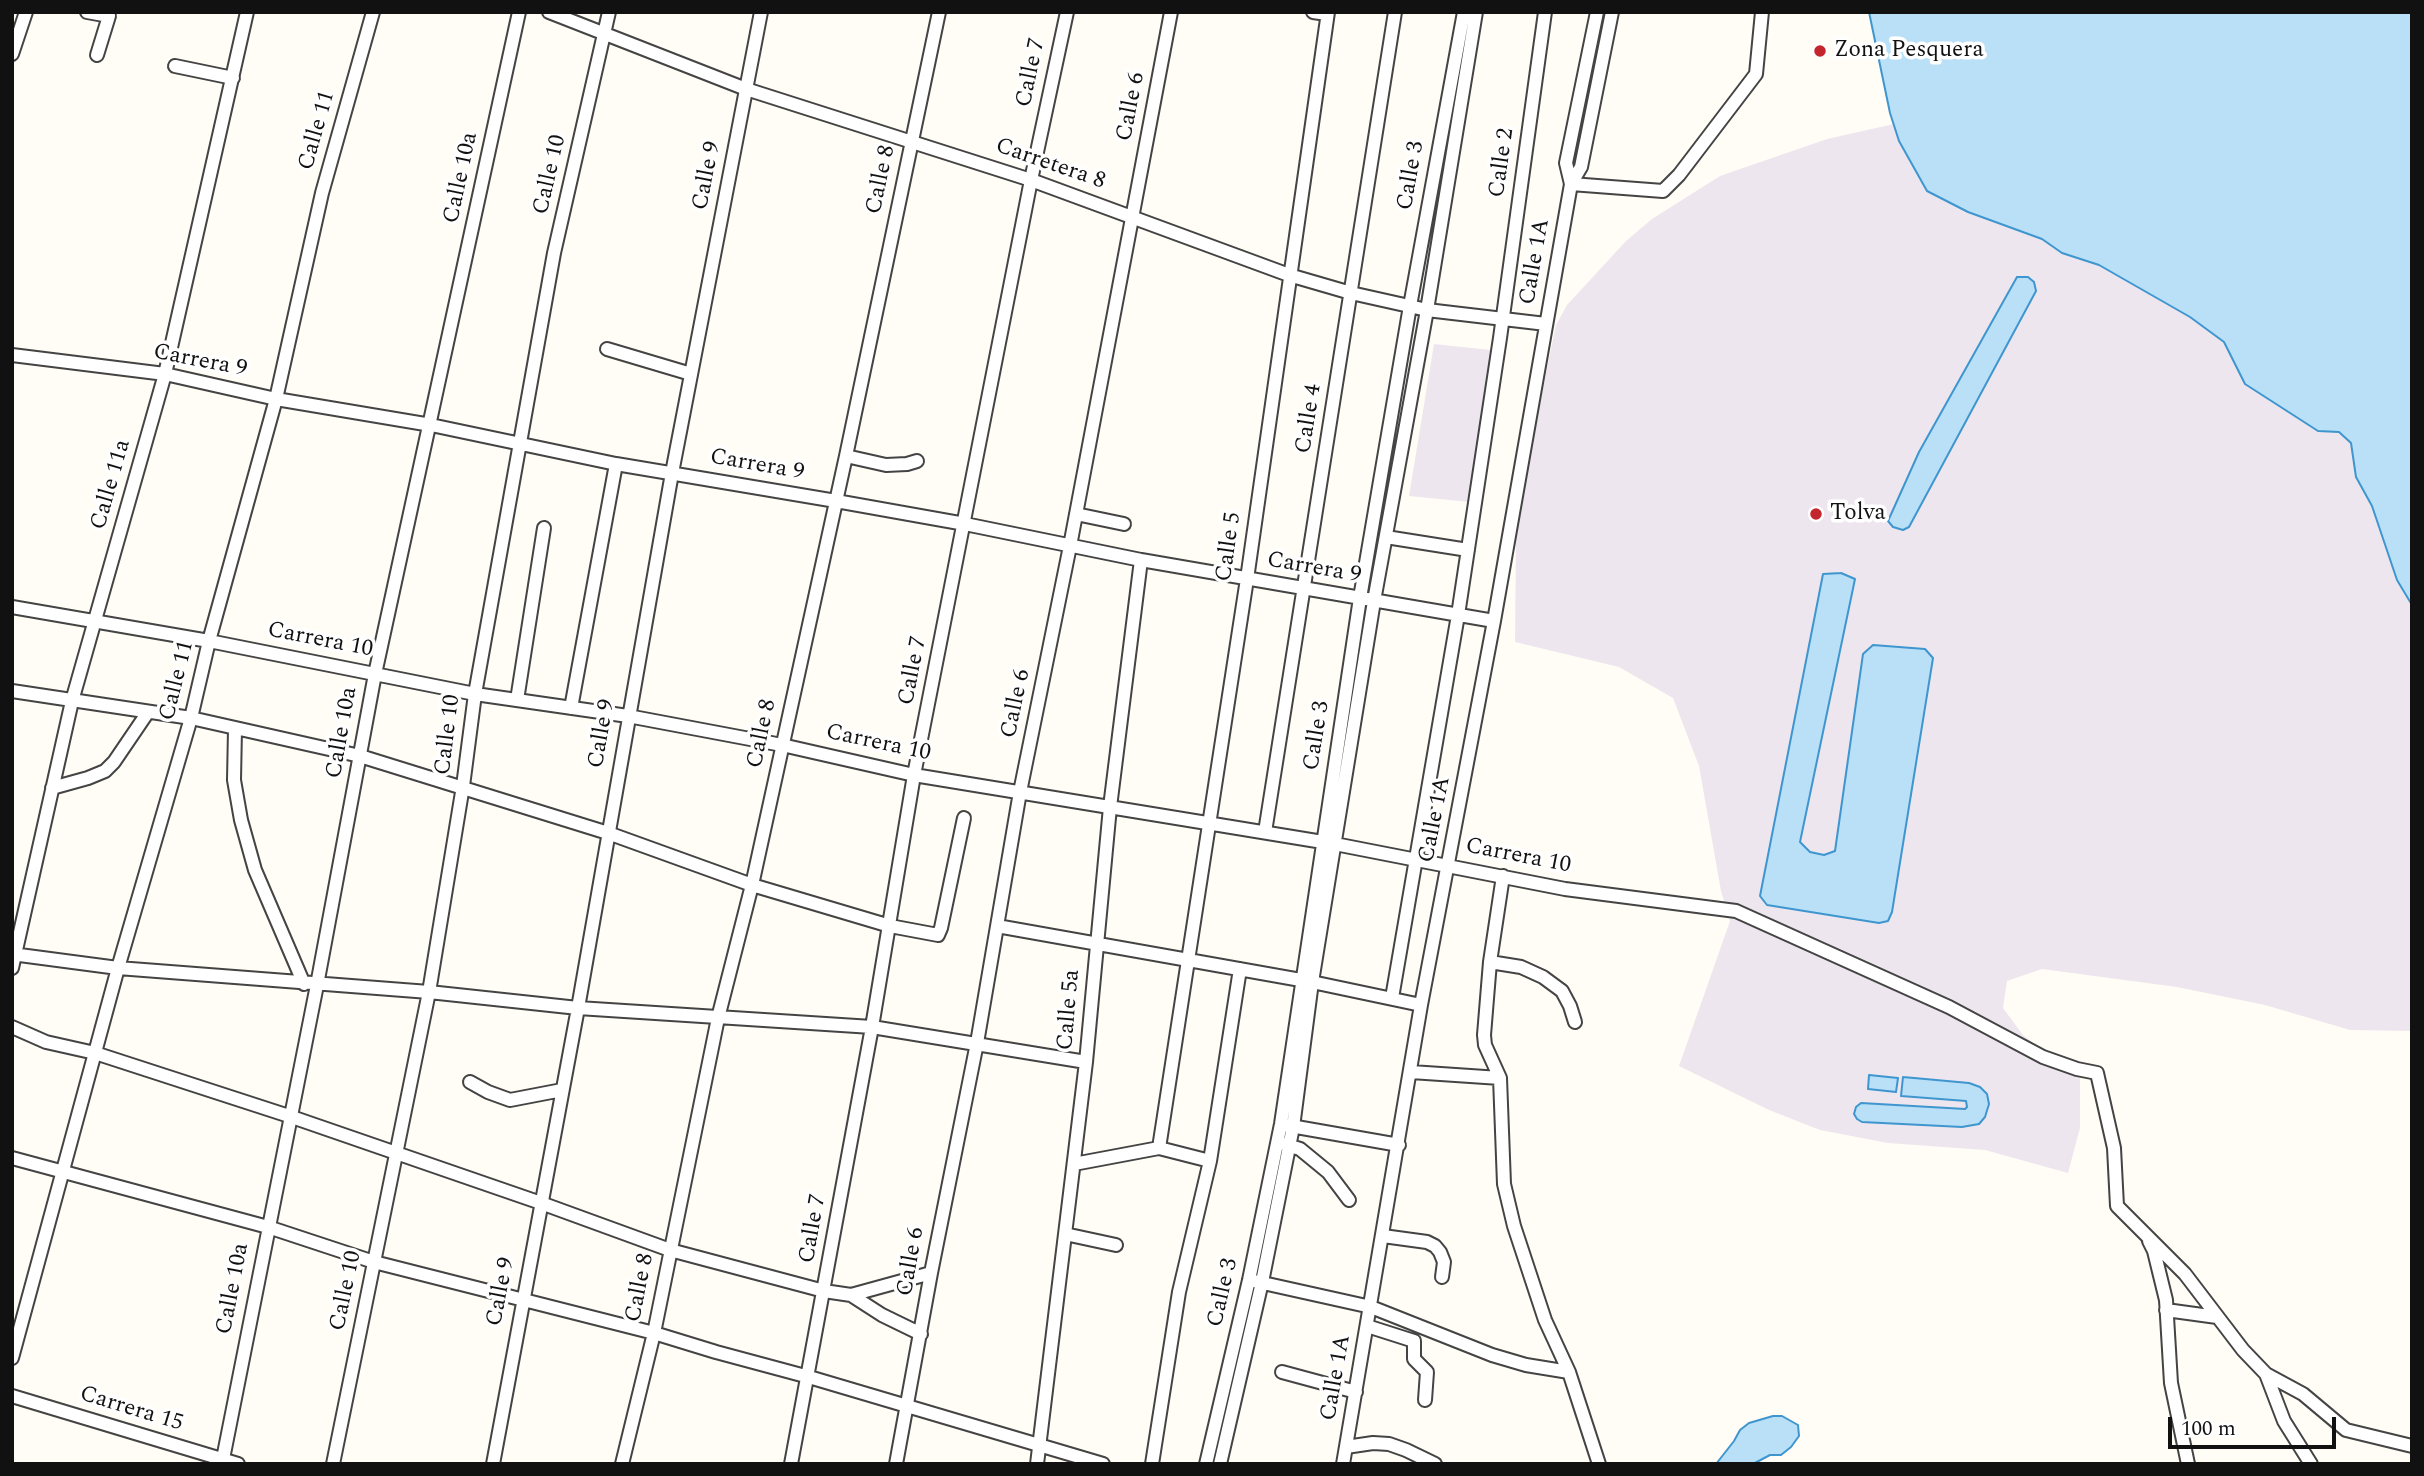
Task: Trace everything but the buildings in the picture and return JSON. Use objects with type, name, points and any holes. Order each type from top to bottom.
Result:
[{"type":"street","points":[[12,54],[26,12]]},
{"type":"street","points":[[88,12],[109,16],[97,55]]},
{"type":"street","name":"Calle 11a","points":[[12,968],[72,701],[165,374],[247,12]]},
{"type":"street","name":"Calle 11","points":[[12,1358],[118,968],[191,718],[209,640],[276,399],[322,193],[373,12]]},
{"type":"street","name":"Calle 10a","points":[[222,1462],[289,1116],[310,984],[519,12]]},
{"type":"street","name":"Carretera 8","points":[[550,12],[746,89],[1031,180],[1289,275],[1351,293],[1427,310],[1546,324]]},
{"type":"street","name":"Calle 10","points":[[333,1464],[429,992],[463,786],[475,694],[554,253],[609,12]]},
{"type":"street","name":"Calle 9","points":[[493,1464],[578,1008],[672,472],[761,12]]},
{"type":"street","name":"Calle 8","points":[[622,1464],[654,1333],[718,1018],[752,885],[846,456],[939,12]]},
{"type":"street","name":"Calle 7","points":[[791,1464],[872,1027],[914,775],[1031,180],[1067,12]]},
{"type":"street","name":"Calle 6","points":[[896,1464],[977,1043],[1020,792],[1070,546],[1171,12]]},
{"type":"street","points":[[1313,12],[1328,13]]},
{"type":"street","name":"Calle 4","points":[[1265,832],[1395,12]]},
{"type":"street","name":"Calle 3","points":[[1329,843],[1360,598],[1464,12]]},
{"type":"street","name":"Calle 3","points":[[1220,1464],[1287,1126],[1329,843],[1427,310],[1476,12]]},
{"type":"street","name":"Calle 2","points":[[1392,998],[1458,615],[1545,12]]},
{"type":"street","name":"Calle 1A","points":[[1571,184],[1566,163],[1597,12]]},
{"type":"street","name":"Calle 1A","points":[[1343,1464],[1421,1005],[1494,621],[1571,184],[1581,167],[1612,12]]},
{"type":"street","points":[[1571,184],[1663,191],[1679,176],[1756,74],[1762,12]]},
{"type":"street","name":"Calle 5","points":[[1159,1148],[1247,579],[1328,13]]},
{"type":"street","points":[[175,66],[233,78]]},
{"type":"street","points":[[607,349],[691,374]]},
{"type":"street","name":"Carrera 9","points":[[12,355],[165,374],[276,399],[431,425],[616,464],[836,500],[1141,560],[1494,621]]},
{"type":"street","points":[[846,456],[886,465],[917,461]]},
{"type":"street","points":[[571,708],[616,464]]},
{"type":"street","points":[[1076,514],[1124,524]]},
{"type":"street","points":[[517,700],[544,528]]},
{"type":"street","points":[[1386,537],[1468,550]]},
{"type":"street","name":"Calle 5a","points":[[1037,1464],[1086,1062],[1110,807],[1141,560]]},
{"type":"street","name":"Carrera 10","points":[[12,607],[209,640],[475,694],[628,716],[782,745],[914,775],[1417,858],[1565,889],[1736,911],[1949,1007],[2043,1057],[2097,1073],[2114,1148],[2117,1206],[2143,1232]]},
{"type":"street","points":[[12,691],[191,718],[360,756],[608,833],[752,885],[890,926],[938,935],[964,818]]},
{"type":"street","points":[[52,788],[105,771],[148,712]]},
{"type":"street","points":[[235,729],[234,780],[241,820],[255,870],[310,984]]},
{"type":"street","points":[[1503,876],[1490,962],[1484,1035],[1485,1045],[1500,1078],[1504,1184],[1514,1226],[1545,1320],[1569,1372],[1599,1464]]},
{"type":"street","points":[[997,926],[1240,968],[1421,1005]]},
{"type":"street","points":[[14,954],[118,968],[429,992],[578,1008],[872,1027],[1086,1062]]},
{"type":"street","points":[[1490,962],[1521,967],[1543,977],[1562,991],[1575,1022]]},
{"type":"street","points":[[1152,1464],[1179,1292],[1210,1161],[1240,968]]},
{"type":"street","points":[[12,1027],[46,1042],[95,1053],[289,1116],[670,1250],[824,1291],[851,1295],[931,1273]]},
{"type":"street","points":[[1411,1072],[1500,1078]]},
{"type":"street","points":[[470,1082],[510,1100],[562,1090]]},
{"type":"street","points":[[1287,1126],[1399,1145]]},
{"type":"street","points":[[1283,1144],[1300,1149],[1328,1172],[1349,1200]]},
{"type":"street","points":[[1074,1164],[1159,1148],[1210,1161]]},
{"type":"street","points":[[12,1158],[268,1227],[374,1262],[654,1333],[1103,1464]]},
{"type":"street","points":[[2143,1232],[2154,1251],[2166,1310],[2171,1383],[2188,1464]]},
{"type":"street","points":[[2143,1232],[2185,1274],[2243,1350],[2266,1374],[2304,1394],[2346,1430],[2412,1446]]},
{"type":"street","points":[[1065,1234],[1116,1245]]},
{"type":"street","points":[[1383,1236],[1427,1242],[1435,1246],[1444,1262],[1442,1276]]},
{"type":"street","points":[[1256,1281],[1371,1307],[1503,1358],[1569,1372]]},
{"type":"street","name":"Calle 3","points":[[1206,1464],[1256,1281]]},
{"type":"street","points":[[851,1295],[882,1315],[921,1334]]},
{"type":"street","points":[[2166,1310],[2217,1317]]},
{"type":"street","points":[[1367,1325],[1414,1341],[1414,1359],[1427,1372],[1425,1400]]},
{"type":"street","points":[[1282,1372],[1356,1392]]},
{"type":"street","points":[[2266,1374],[2284,1421],[2311,1464]]},
{"type":"street","name":"Carrera 15","points":[[12,1396],[222,1462],[238,1464]]},
{"type":"street","points":[[1346,1447],[1373,1443],[1390,1444],[1435,1464]]},
{"type":"shaded area","points":[[1894,124],[1899,141],[1927,191],[1968,212],[2042,239],[2062,253],[2099,265],[2190,317],[2224,342],[2245,384],[2318,430],[2339,432],[2351,443],[2356,477],[2372,506],[2397,580],[2412,605],[2412,1031],[2350,1030],[2265,1005],[2177,987],[2042,969],[2007,981],[2003,1008],[2023,1035],[2080,1078],[2080,1128],[2068,1173],[1985,1150],[1888,1143],[1820,1130],[1769,1110],[1679,1066],[1730,921],[1721,891],[1699,766],[1673,698],[1619,667],[1515,642],[1516,542],[1527,465],[1556,325],[1567,305],[1626,241],[1652,219],[1720,176],[1827,139]]},
{"type":"shaded area","points":[[1434,344],[1491,350],[1470,502],[1409,496]]},
{"type":"water","points":[[1869,12],[2412,12],[2412,605],[2397,580],[2372,506],[2356,477],[2351,443],[2339,432],[2318,431],[2245,384],[2224,342],[2190,317],[2099,265],[2062,253],[2042,239],[1968,212],[1927,191],[1899,141],[1890,113]]},
{"type":"water","points":[[2017,277],[2028,277],[2034,282],[2036,291],[1909,527],[1903,530],[1893,527],[1888,521],[1919,452]]},
{"type":"water","points":[[1841,573],[1855,579],[1800,842],[1810,852],[1824,855],[1835,851],[1863,654],[1873,645],[1925,649],[1933,658],[1892,912],[1888,921],[1879,923],[1767,905],[1760,896],[1823,574]]},
{"type":"water","points":[[1869,1075],[1898,1078],[1896,1092],[1868,1089]]},
{"type":"water","points":[[1903,1077],[1969,1083],[1980,1087],[1987,1094],[1989,1104],[1985,1117],[1979,1124],[1962,1127],[1862,1122],[1857,1119],[1854,1114],[1861,1103],[1967,1107],[1966,1101],[1901,1096]]},
{"type":"water","points":[[1782,1416],[1798,1425],[1799,1436],[1791,1447],[1781,1455],[1770,1455],[1753,1464],[1716,1464],[1740,1430],[1749,1423]]},
{"type":"place","name":"Zona Pesquera","points":[[1820,51]]},
{"type":"place","name":"Tolva","points":[[1816,514]]}]
